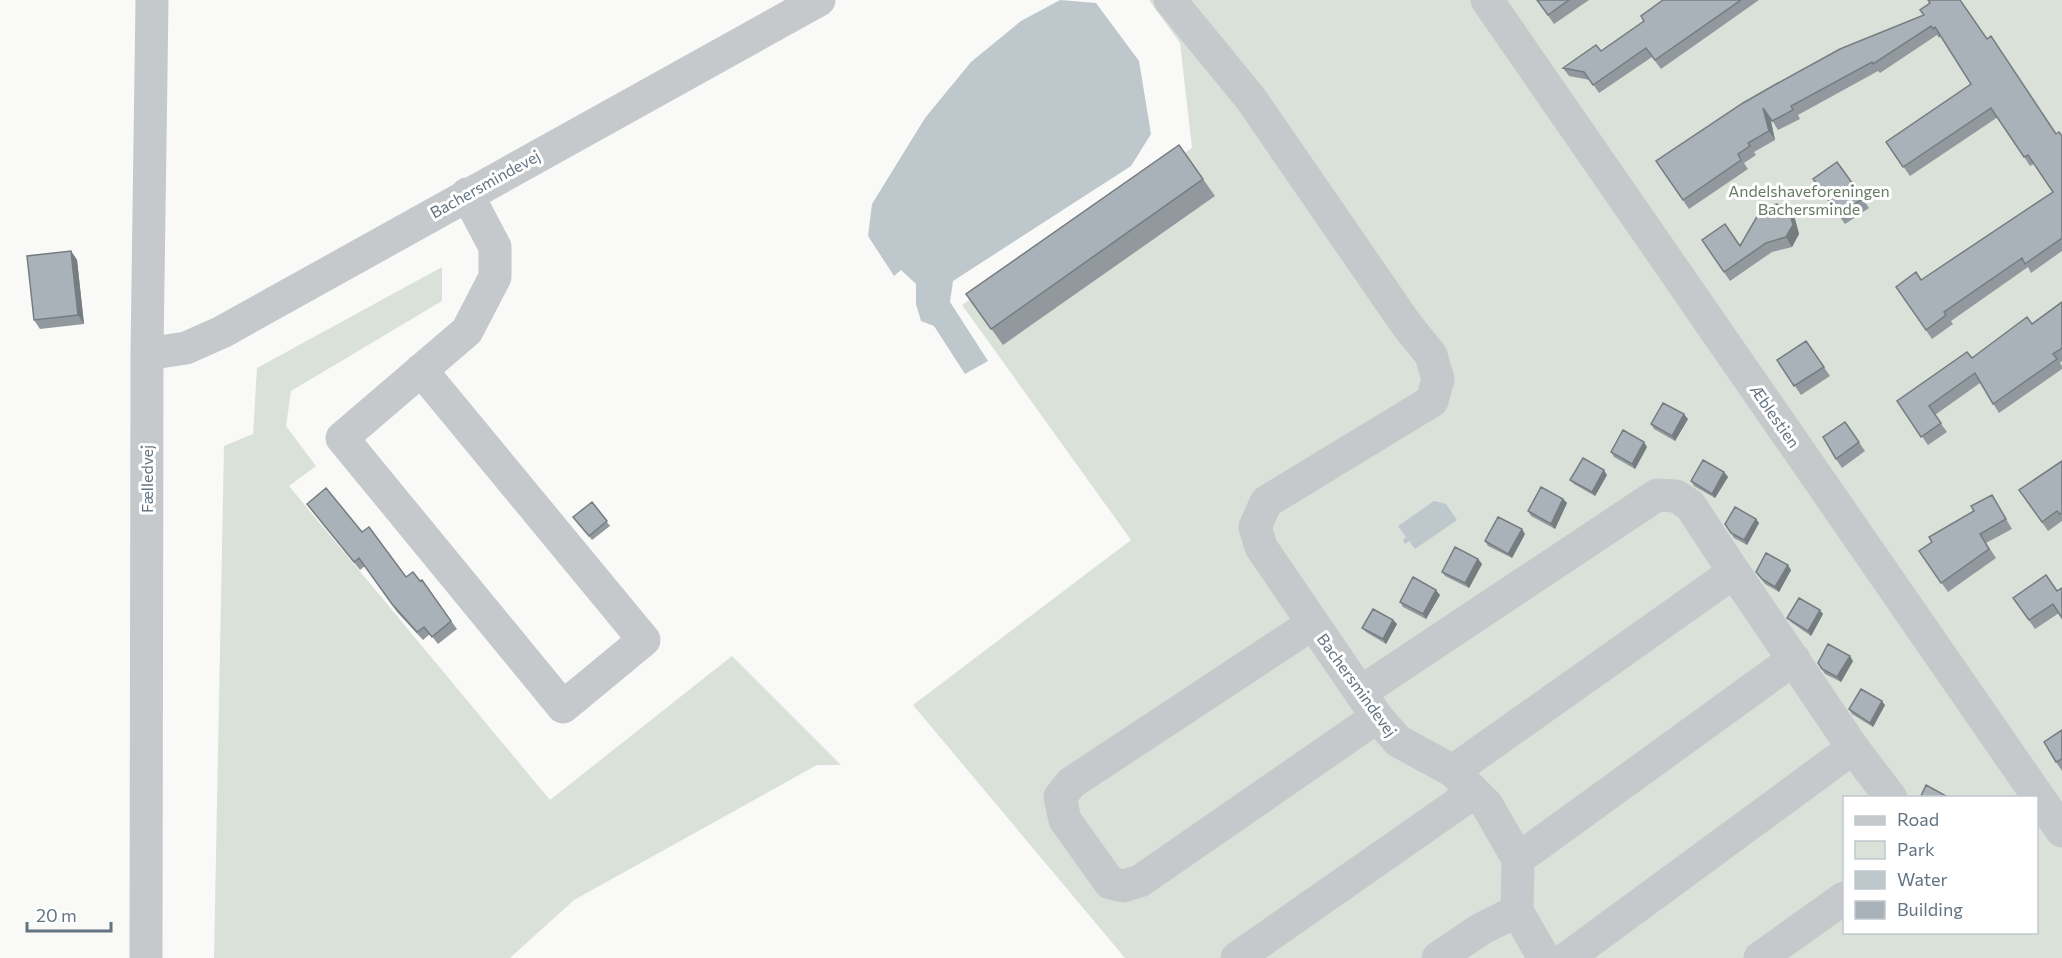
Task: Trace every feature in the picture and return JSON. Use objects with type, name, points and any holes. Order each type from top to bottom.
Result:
[{"type":"street","name":"Fælledvej","points":[[146,958],[147,354],[152,0]]},
{"type":"street","name":"Bachersmindevej","points":[[147,354],[200,344],[819,0]]},
{"type":"street","name":"Bachersmindevej","points":[[1170,0],[1251,99],[1304,172],[1406,324],[1431,355],[1438,379],[1432,400],[1266,502],[1255,527],[1261,547],[1369,705],[1398,741],[1463,782],[1492,814],[1518,859]]},
{"type":"street","name":"Æblestien","points":[[1487,0],[2038,796]]},
{"type":"street","points":[[421,370],[644,640],[563,707],[342,438],[421,370],[467,331],[495,277],[495,247],[467,194]]},
{"type":"street","points":[[1312,624],[1071,783],[1060,797],[1065,820],[1110,883],[1123,886],[1140,881],[1369,705],[1657,495],[1676,496],[1690,505],[1853,748],[1889,796]]},
{"type":"street","points":[[1237,958],[1734,572]]},
{"type":"street","points":[[1544,958],[1517,911],[1518,859],[1794,659]]},
{"type":"street","points":[[1567,958],[1853,748]]},
{"type":"street","name":"Æblestien","points":[[2038,796],[2062,831]]},
{"type":"street","points":[[1760,958],[1843,899]]},
{"type":"street","points":[[1438,958],[1481,929],[1517,911]]},
{"type":"green space","name":"Andelshaveforeningen Bachersminde","points":[[1149,0],[2062,0],[2062,958],[1125,958],[913,705],[1131,540],[962,305],[1192,148],[1180,43]]},
{"type":"green space","points":[[442,267],[442,301],[291,391],[286,426],[316,466],[289,486],[550,800],[732,656],[841,765],[817,765],[574,900],[510,958],[214,958],[224,446],[253,434],[257,368]]},
{"type":"water","points":[[1060,0],[1096,3],[1139,61],[1151,134],[1131,166],[953,281],[950,302],[988,361],[965,374],[934,326],[921,321],[916,304],[916,284],[901,270],[894,276],[868,236],[872,204],[925,118],[971,62],[1021,21]]},
{"type":"water","points":[[1434,501],[1446,504],[1457,520],[1415,549],[1409,541],[1405,544],[1403,540],[1406,537],[1398,526]]},
{"type":"building","points":[[1537,0],[1569,0],[1548,15]]},
{"type":"building","points":[[1663,0],[1741,0],[1655,60],[1646,48],[1593,85],[1584,72],[1563,68],[1596,45],[1601,51],[1644,21],[1641,16]]},
{"type":"building","points":[[1928,0],[1960,0],[1987,39],[1991,36],[2056,134],[2059,132],[2062,136],[2062,238],[2025,264],[2022,258],[1944,312],[1946,315],[1926,330],[1896,287],[1916,272],[1921,280],[2053,192],[2028,155],[2024,157],[1991,108],[1903,167],[1886,142],[1971,84],[1935,27],[1933,29],[1931,26],[1873,64],[1872,62],[1791,106],[1793,110],[1772,121],[1763,108],[1769,131],[1748,143],[1750,146],[1738,154],[1741,160],[1683,200],[1656,161],[1743,103],[1840,49],[1924,15],[1920,10],[1930,3]]},
{"type":"building","points":[[1179,145],[1203,179],[991,329],[966,294]]},
{"type":"building","points":[[1837,162],[1863,198],[1839,215],[1813,179]]},
{"type":"building","points":[[1777,204],[1789,210],[1793,225],[1786,237],[1766,243],[1724,272],[1702,240],[1725,224],[1740,246],[1762,208]]},
{"type":"building","points":[[71,251],[78,315],[34,320],[27,256]]},
{"type":"building","points":[[2062,302],[2062,348],[2053,354],[2057,359],[1993,404],[1975,373],[1929,406],[1941,423],[1921,437],[1897,401],[1967,352],[1972,358],[2027,317],[2032,324]]},
{"type":"building","points":[[1806,341],[1824,367],[1794,386],[1777,360]]},
{"type":"building","points":[[1663,403],[1684,414],[1672,436],[1651,424]]},
{"type":"building","points":[[1845,422],[1859,442],[1836,459],[1823,437]]},
{"type":"building","points":[[1623,430],[1644,442],[1632,464],[1611,452]]},
{"type":"building","points":[[1583,458],[1604,470],[1592,492],[1570,480]]},
{"type":"building","points":[[1703,460],[1724,472],[1712,494],[1691,481]]},
{"type":"building","points":[[2062,461],[2062,513],[2057,511],[2042,522],[2019,490]]},
{"type":"building","points":[[1541,487],[1563,499],[1551,524],[1528,511]]},
{"type":"building","points":[[326,488],[362,532],[369,527],[406,577],[413,572],[420,581],[422,580],[451,621],[432,637],[424,627],[417,632],[392,604],[359,558],[354,562],[307,504]]},
{"type":"building","points":[[1992,495],[2006,519],[1980,534],[1989,549],[1941,583],[1919,551],[1932,542],[1929,537],[1974,511],[1971,506]]},
{"type":"building","points":[[592,502],[607,521],[589,536],[573,517]]},
{"type":"building","points":[[1735,507],[1756,519],[1744,540],[1731,533],[1725,524]]},
{"type":"building","points":[[1498,517],[1522,529],[1508,554],[1485,541]]},
{"type":"building","points":[[1455,547],[1478,559],[1465,583],[1442,572]]},
{"type":"building","points":[[1766,553],[1788,565],[1775,587],[1756,572]]},
{"type":"building","points":[[2046,575],[2057,591],[2062,588],[2062,618],[2053,604],[2029,620],[2013,598]]},
{"type":"building","points":[[1413,577],[1436,590],[1423,614],[1400,602]]},
{"type":"building","points":[[1799,598],[1820,610],[1808,631],[1787,618]]},
{"type":"building","points":[[1373,609],[1393,620],[1383,639],[1362,628]]},
{"type":"building","points":[[1828,644],[1850,656],[1837,677],[1822,669],[1818,663]]},
{"type":"building","points":[[1861,689],[1882,701],[1870,723],[1849,709]]},
{"type":"building","points":[[2062,730],[2062,759],[2056,762],[2044,742]]},
{"type":"building","points":[[1926,785],[1946,796],[1921,796]]}]
